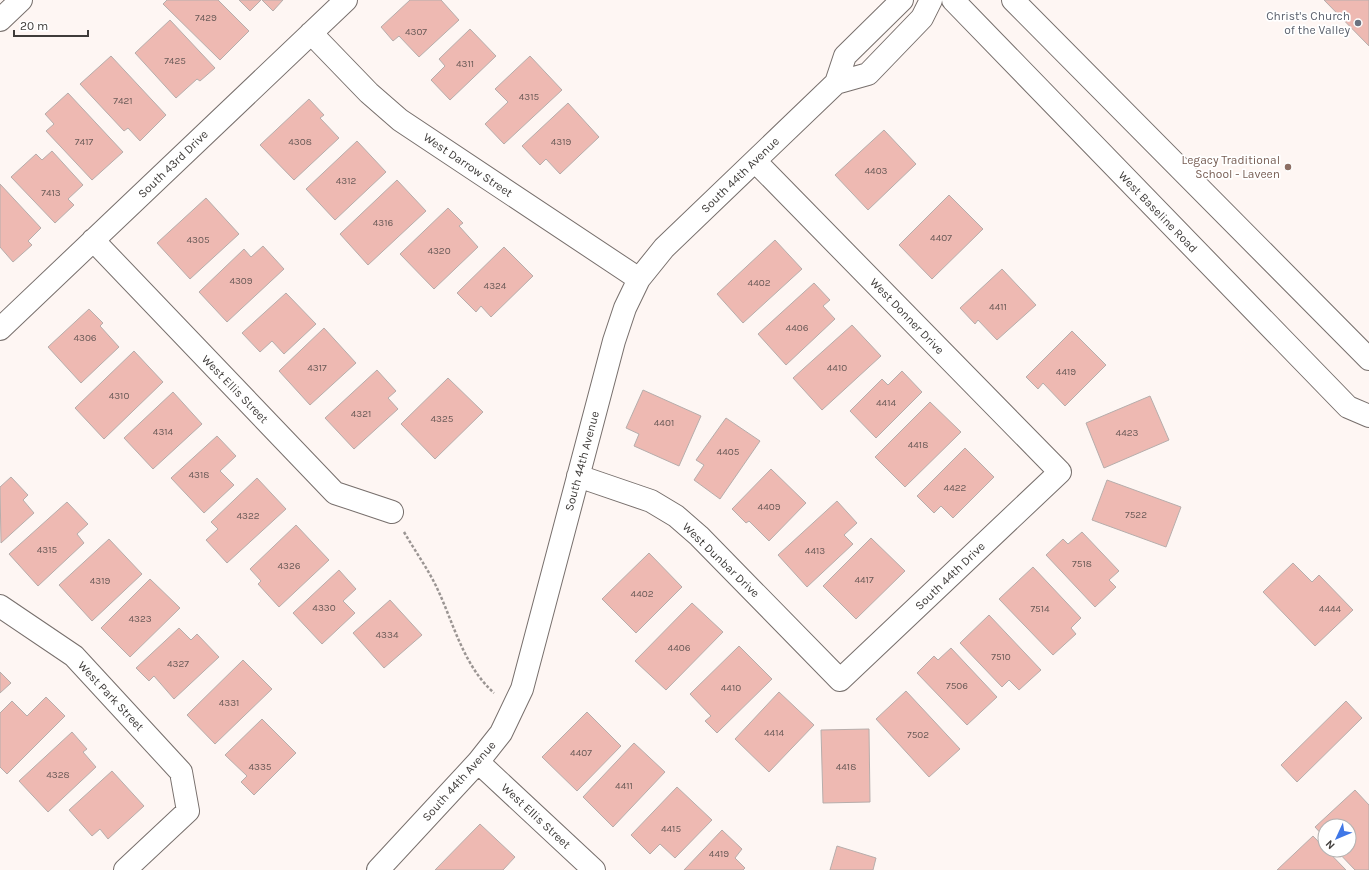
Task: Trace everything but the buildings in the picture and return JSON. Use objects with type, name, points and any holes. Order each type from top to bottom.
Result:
[{"type":"street","points":[[0,20],[21,0]]},
{"type":"street","name":"South 43rd Drive","points":[[0,329],[346,0]]},
{"type":"street","name":"South 44th Avenue","points":[[378,870],[478,762],[501,733],[513,710],[522,689],[614,341],[625,308],[640,279],[664,248],[836,83],[845,56],[902,0]]},
{"type":"street","name":"South 44th Avenue","points":[[836,83],[868,74],[922,18],[930,0]]},
{"type":"street","name":"West Baseline Road","points":[[953,0],[1348,407],[1369,416]]},
{"type":"street","points":[[1013,0],[1369,359]]},
{"type":"street","name":"West Darrow Street","points":[[311,33],[369,93],[400,120],[640,279]]},
{"type":"street","name":"West Donner Drive","points":[[755,161],[1060,472]]},
{"type":"street","name":"West Ellis Street","points":[[93,240],[335,493],[392,512]]},
{"type":"street","name":"South 44th Drive","points":[[840,680],[1060,472]]},
{"type":"street","name":"West Dunbar Drive","points":[[578,476],[651,501],[676,516],[699,536],[840,680]]},
{"type":"street","name":"West Park Street","points":[[0,606],[74,656],[181,772],[188,811],[125,870]]},
{"type":"street","name":"West Ellis Street","points":[[478,762],[594,870]]},
{"type":"path","points":[[392,512],[437,587],[464,654],[486,686],[513,710]]},
{"type":"place","name":"Christ's Church of the Valley","points":[[1358,23]]},
{"type":"place","name":"Legacy Traditional School - Laveen","points":[[1288,167]]}]
